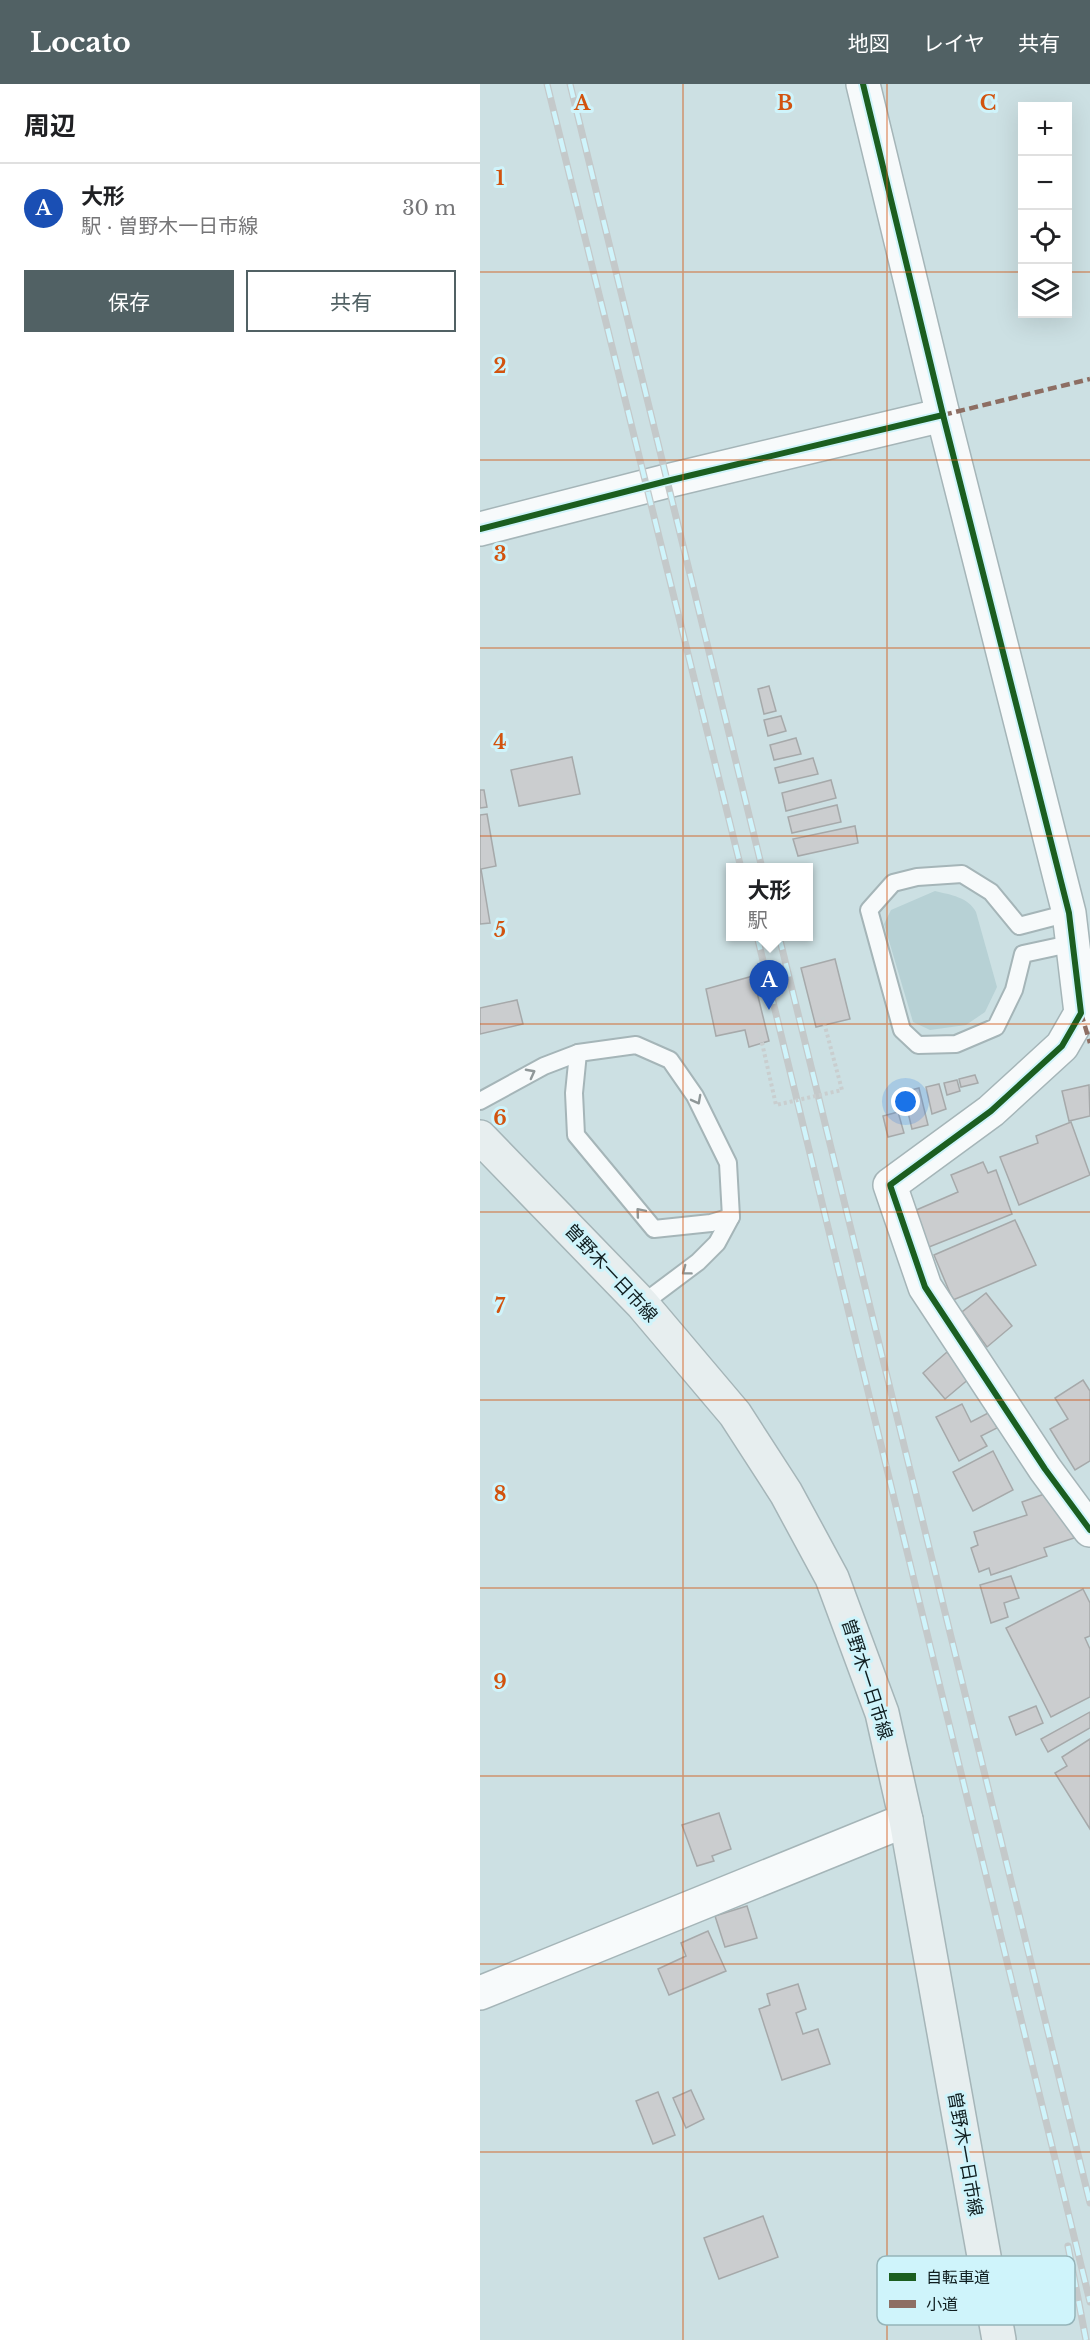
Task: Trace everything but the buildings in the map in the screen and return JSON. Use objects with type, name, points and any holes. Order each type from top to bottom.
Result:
[{"type":"main road","name":"曽野木一日市線","points":[[480,1137],[642,1304],[735,1414],[786,1493],[832,1578],[882,1713],[906,1820],[984,2256]]},
{"type":"main road","name":"曽野木一日市線","points":[[996,2325],[999,2340]]},
{"type":"street","points":[[863,84],[943,415],[1072,928],[1081,1013],[1062,1046],[992,1111],[890,1185],[925,1287],[1045,1469],[1090,1530]]},
{"type":"street","points":[[480,529],[667,481],[943,415]]},
{"type":"street","points":[[480,1993],[906,1820]]},
{"type":"lane","points":[[962,874],[992,892],[1019,927],[1072,928],[1023,954],[1014,990],[996,1027],[956,1044],[918,1045],[902,1030],[869,910],[893,883],[917,877],[962,874]]},
{"type":"lane","points":[[480,1101],[544,1066],[578,1053],[636,1045],[670,1060],[695,1096],[728,1163],[731,1217],[717,1243],[698,1262],[642,1304]]},
{"type":"lane","points":[[578,1053],[574,1093],[576,1135],[654,1228],[711,1223],[731,1217]]},
{"type":"path","points":[[758,1025],[776,1105],[842,1090],[822,1015]]},
{"type":"shaded area","points":[[935,891],[953,895],[973,907],[997,987],[985,1012],[966,1025],[930,1030],[913,1022],[884,924],[891,910]]},
{"type":"railway","points":[[547,84],[740,863]]},
{"type":"railway","points":[[570,84],[761,863]]},
{"type":"railway","points":[[758,941],[1090,2302]]},
{"type":"railway","points":[[780,941],[1090,2203]]},
{"type":"railway","points":[[1068,2246],[1070,2256]]},
{"type":"railway","points":[[1075,2283],[1086,2340]]},
{"type":"marked path","points":[[943,415],[1090,379]]},
{"type":"marked path","points":[[1081,1013],[1090,1043]]},
{"type":"cycle path","points":[[863,84],[943,415],[1069,913],[1081,1013],[1062,1046],[991,1111],[890,1185],[925,1287],[1045,1469],[1090,1530]]},
{"type":"cycle path","points":[[480,529],[667,481],[943,415]]},
{"type":"place","name":"大形","points":[[769,1010]]}]
